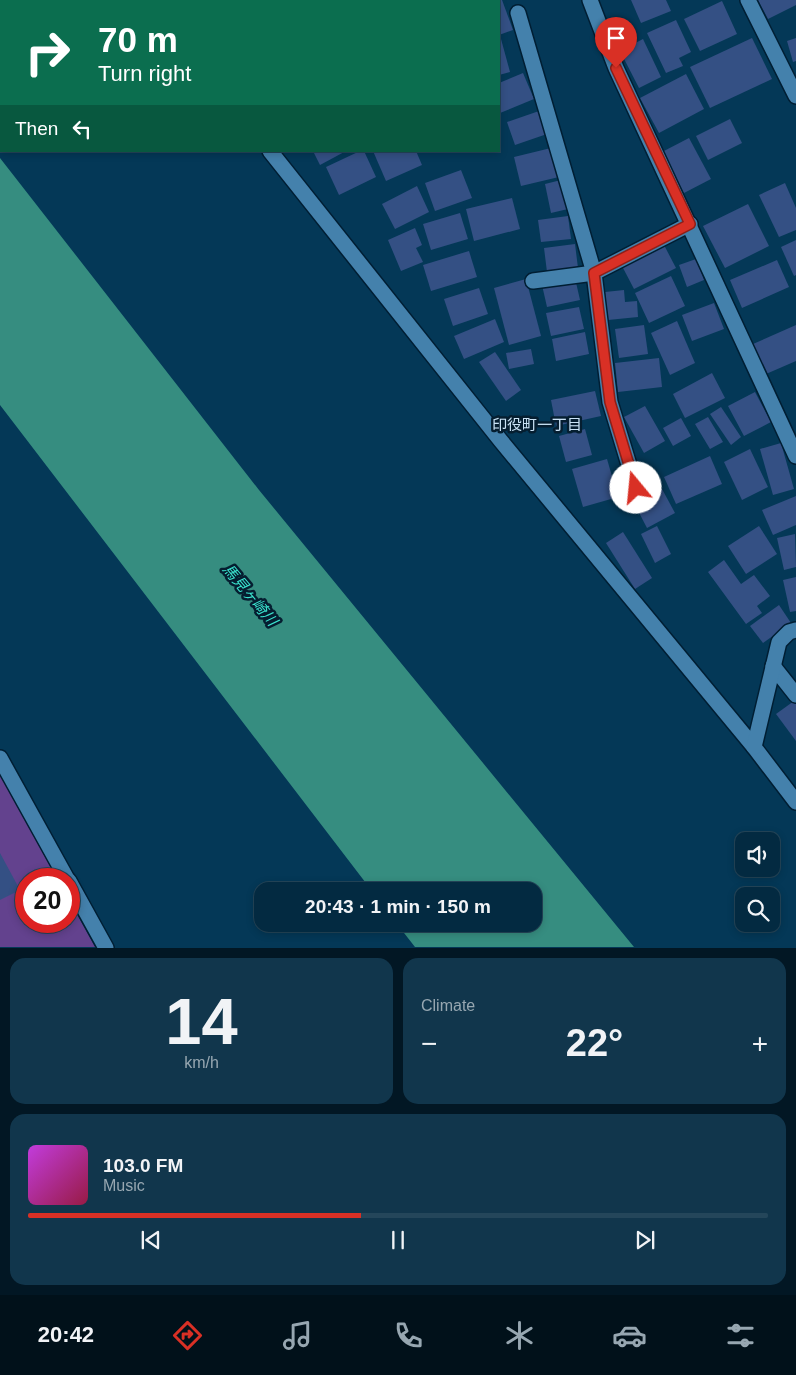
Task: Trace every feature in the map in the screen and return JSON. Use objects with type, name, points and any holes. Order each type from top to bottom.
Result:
[{"type":"street","points":[[590,0],[616,68],[796,456]]},
{"type":"street","points":[[748,0],[796,96]]},
{"type":"street","points":[[518,13],[594,273],[610,402],[636,488]]},
{"type":"street","points":[[271,152],[501,441],[754,747],[796,802]]},
{"type":"street","points":[[533,281],[594,273],[690,224]]},
{"type":"street","points":[[754,747],[779,642],[789,632],[796,630]]},
{"type":"street","points":[[773,666],[796,695]]},
{"type":"street","points":[[0,758],[61,868]]},
{"type":"street","points":[[80,901],[106,948]]},
{"type":"shaded area","points":[[0,774],[51,868],[15,868],[15,933],[80,933],[80,920],[95,947],[0,947]]},
{"type":"water","name":"馬見ヶ崎川","points":[[0,158],[259,490],[634,947],[415,947],[403,932],[542,932],[542,882],[365,882],[0,405]]},
{"type":"building","points":[[500,0],[502,0],[513,30],[500,35]]},
{"type":"building","points":[[631,0],[666,0],[671,11],[641,23]]},
{"type":"building","points":[[758,0],[796,0],[796,5],[768,19]]},
{"type":"building","points":[[722,1],[737,34],[700,51],[684,19]]},
{"type":"building","points":[[676,20],[691,52],[679,58],[683,66],[666,73],[647,33]]},
{"type":"building","points":[[752,38],[772,79],[710,108],[690,67]]},
{"type":"building","points":[[796,38],[796,61],[793,62],[787,41]]},
{"type":"building","points":[[643,39],[661,77],[639,88],[620,51]]},
{"type":"building","points":[[500,40],[510,72],[500,75]]},
{"type":"building","points":[[523,73],[534,99],[500,113],[500,83]]},
{"type":"building","points":[[686,74],[704,109],[659,133],[640,98]]},
{"type":"building","points":[[539,111],[547,134],[515,145],[507,122]]},
{"type":"building","points":[[730,119],[742,143],[708,160],[696,136]]},
{"type":"building","points":[[689,138],[711,179],[684,193],[662,152]]},
{"type":"building","points":[[551,148],[559,177],[521,186],[514,157]]},
{"type":"building","points":[[314,152],[344,152],[320,165]]},
{"type":"building","points":[[358,152],[364,152],[376,177],[339,195],[326,167]]},
{"type":"building","points":[[373,152],[416,152],[422,165],[386,181]]},
{"type":"building","points":[[461,170],[472,198],[435,211],[425,183]]},
{"type":"building","points":[[561,180],[568,209],[551,213],[545,184]]},
{"type":"building","points":[[785,183],[796,208],[796,230],[779,237],[759,195]]},
{"type":"building","points":[[417,186],[429,212],[395,229],[382,204]]},
{"type":"building","points":[[512,198],[520,229],[474,241],[466,209]]},
{"type":"building","points":[[748,204],[769,246],[725,268],[703,226]]},
{"type":"building","points":[[460,213],[468,239],[431,250],[423,224]]},
{"type":"building","points":[[568,216],[571,239],[541,242],[538,220]]},
{"type":"building","points":[[415,228],[422,245],[416,248],[423,262],[401,271],[388,240]]},
{"type":"building","points":[[796,240],[796,275],[794,276],[781,247]]},
{"type":"building","points":[[575,244],[578,268],[547,272],[544,248]]},
{"type":"building","points":[[664,245],[676,268],[634,289],[622,266]]},
{"type":"building","points":[[469,251],[477,277],[431,291],[423,265]]},
{"type":"building","points":[[696,259],[704,280],[687,287],[679,265]]},
{"type":"building","points":[[777,260],[789,287],[742,308],[730,280]]},
{"type":"building","points":[[671,276],[685,306],[649,323],[635,293]]},
{"type":"building","points":[[575,278],[580,300],[547,307],[542,285]]},
{"type":"building","points":[[526,279],[541,336],[509,345],[494,288]]},
{"type":"building","points":[[479,288],[488,314],[453,326],[444,299]]},
{"type":"building","points":[[624,290],[625,302],[637,301],[638,317],[608,320],[605,292]]},
{"type":"building","points":[[714,303],[724,329],[692,341],[682,315]]},
{"type":"building","points":[[579,307],[584,329],[551,336],[546,313]]},
{"type":"building","points":[[495,319],[504,342],[464,359],[454,336]]},
{"type":"building","points":[[677,321],[695,363],[670,375],[651,333]]},
{"type":"building","points":[[644,325],[648,354],[619,358],[615,329]]},
{"type":"building","points":[[796,325],[796,361],[766,374],[753,344]]},
{"type":"building","points":[[585,332],[589,354],[556,361],[552,339]]},
{"type":"building","points":[[531,349],[534,364],[509,369],[506,353]]},
{"type":"building","points":[[495,352],[521,390],[506,401],[479,362]]},
{"type":"building","points":[[659,358],[662,387],[618,392],[615,363]]},
{"type":"building","points":[[712,373],[725,398],[685,418],[673,394]]},
{"type":"building","points":[[595,391],[601,416],[556,426],[551,400]]},
{"type":"building","points":[[755,392],[771,422],[744,436],[728,406]]},
{"type":"building","points":[[645,406],[665,441],[644,453],[624,417]]},
{"type":"building","points":[[721,407],[741,437],[731,445],[710,414]]},
{"type":"building","points":[[708,417],[723,442],[710,449],[695,424]]},
{"type":"building","points":[[681,418],[691,436],[673,446],[663,428]]},
{"type":"building","points":[[585,429],[592,455],[566,462],[559,436]]},
{"type":"building","points":[[781,443],[794,489],[773,495],[760,449]]},
{"type":"building","points":[[750,449],[768,487],[742,500],[724,462]]},
{"type":"building","points":[[710,456],[722,484],[676,504],[664,477]]},
{"type":"building","points":[[607,459],[618,497],[583,507],[572,469]]},
{"type":"building","points":[[662,489],[675,513],[647,528],[634,503]]},
{"type":"building","points":[[796,496],[796,525],[773,535],[762,510]]},
{"type":"building","points":[[657,526],[671,554],[655,563],[641,534]]},
{"type":"building","points":[[759,526],[777,554],[746,574],[728,546]]},
{"type":"building","points":[[623,532],[652,578],[635,589],[606,543]]},
{"type":"building","points":[[795,534],[796,567],[784,570],[777,538]]},
{"type":"building","points":[[724,560],[741,584],[754,575],[770,596],[757,606],[762,613],[746,624],[708,572]]},
{"type":"building","points":[[796,577],[796,611],[790,612],[783,580]]},
{"type":"building","points":[[779,605],[791,623],[763,643],[750,626]]},
{"type":"building","points":[[794,701],[796,704],[796,741],[776,714]]},
{"type":"building","points":[[0,853],[15,881],[15,892],[0,900]]},
{"type":"district","name":"印役町一丁目","points":[[537,425]]},
{"type":"route","points":[[616,68],[690,224],[594,273],[610,402],[636,488]]}]
